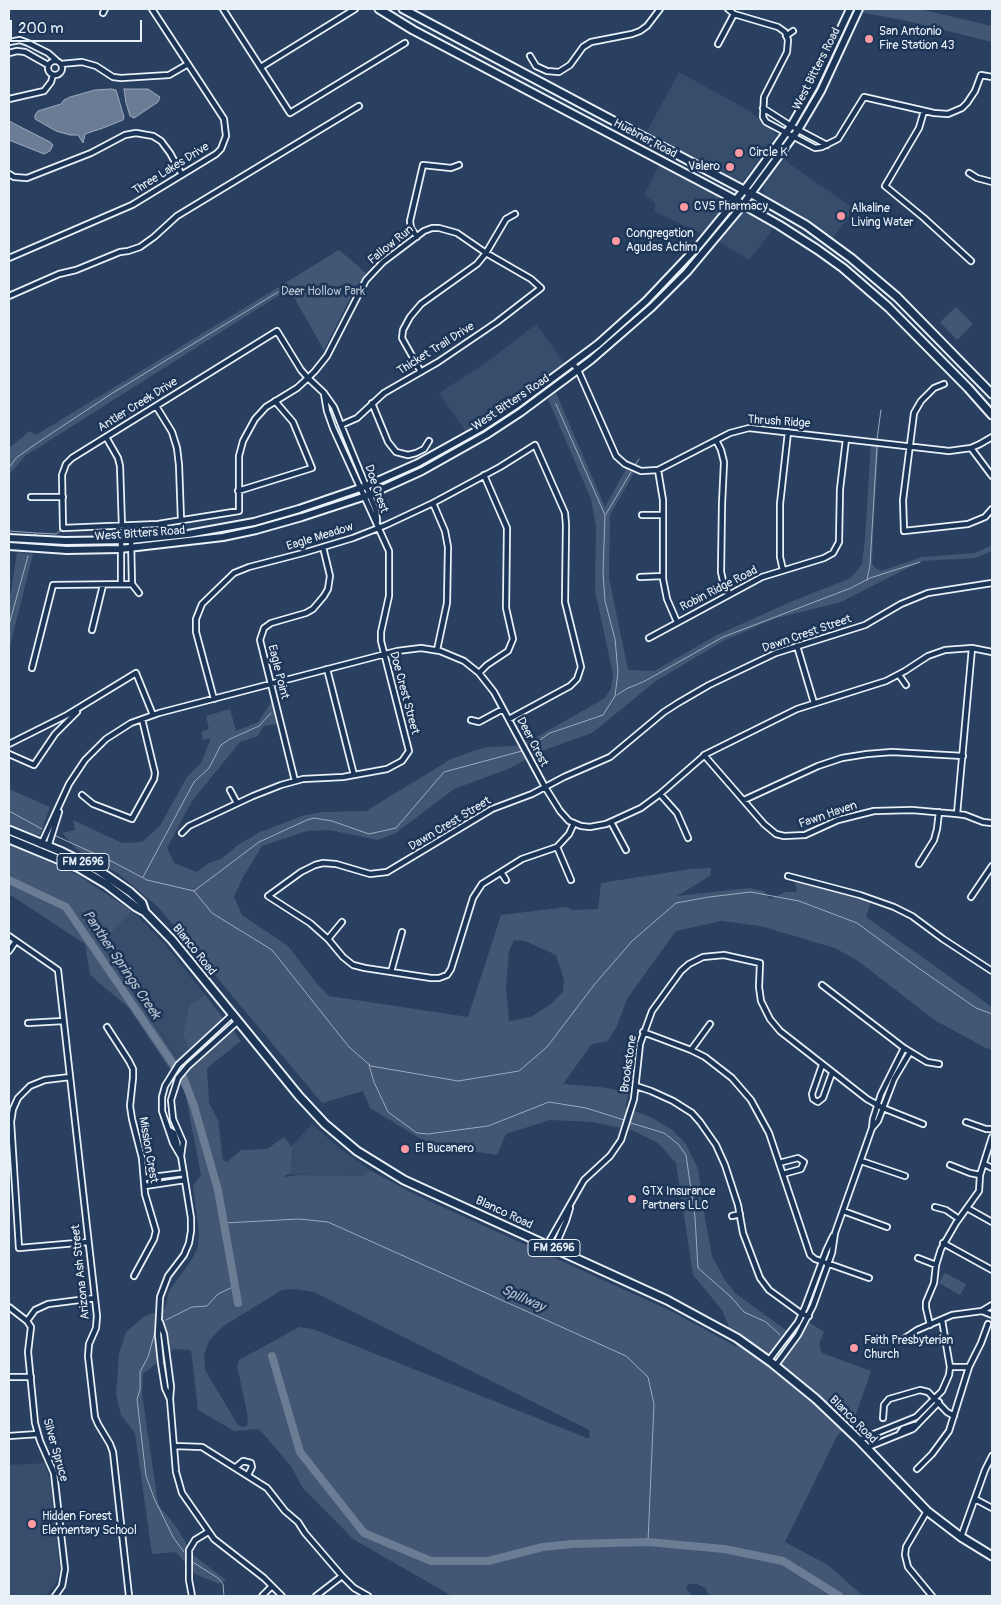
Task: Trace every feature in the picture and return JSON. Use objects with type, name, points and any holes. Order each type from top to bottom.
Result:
[{"type":"main road","name":"Huebner Road","points":[[379,9],[400,23],[735,200],[818,250],[888,307],[992,415]]},
{"type":"main road","name":"West Bitters Road","points":[[9,538],[65,541],[131,540],[188,534],[254,522],[363,487],[418,462],[481,428],[573,364],[598,344],[646,301],[681,265],[744,190],[791,126],[814,86],[850,9]]},
{"type":"main road","name":"West Bitters Road","points":[[9,546],[68,550],[120,549],[223,537],[256,530],[366,496],[422,470],[486,435],[578,370],[652,308],[687,272],[743,205],[798,130],[821,91],[859,9]]},
{"type":"main road","name":"Huebner Road","points":[[406,10],[806,225],[858,264],[897,297],[992,394]]},
{"type":"main road","points":[[486,67],[492,56]]},
{"type":"main road","points":[[635,147],[642,136]]},
{"type":"main road","points":[[849,274],[858,264]]},
{"type":"main road","points":[[681,265],[687,272]]},
{"type":"main road","name":"Blanco Road","points":[[9,830],[106,884],[145,912],[168,935],[299,1096],[325,1124],[357,1151],[404,1180],[690,1311],[737,1338],[776,1365],[816,1399],[859,1440],[927,1511],[961,1537],[992,1556]]},
{"type":"main road","name":"Blanco Road","points":[[9,839],[44,849]]},
{"type":"street","name":"Three Lakes Drive","points":[[9,258],[121,210],[182,175],[221,149],[226,136],[224,119],[152,9]]},
{"type":"street","points":[[223,9],[290,113],[405,42]]},
{"type":"street","points":[[261,67],[355,9]]},
{"type":"street","points":[[530,56],[536,66],[547,71],[559,72],[570,66],[583,47],[591,42],[640,31],[647,26],[660,9]]},
{"type":"street","points":[[728,9],[734,14],[778,27],[786,36],[789,46],[788,52],[764,97],[763,117],[768,123],[813,147],[822,148],[833,144],[841,136],[864,97],[941,114],[955,112],[968,103],[981,75],[992,77]]},
{"type":"street","points":[[400,23],[406,10]]},
{"type":"street","points":[[718,44],[734,14]]},
{"type":"street","points":[[786,36],[793,31]]},
{"type":"street","points":[[53,75],[49,72],[48,65],[33,55],[25,52],[11,52],[10,42],[20,40],[37,47],[61,64],[82,62],[96,66],[110,76],[121,78],[169,75],[188,64]]},
{"type":"street","points":[[33,55],[37,47]]},
{"type":"street","points":[[48,65],[56,60]]},
{"type":"street","points":[[53,75],[57,75],[60,72],[61,64]]},
{"type":"street","points":[[9,99],[44,91],[51,82],[53,75]]},
{"type":"street","points":[[9,296],[59,274],[76,270],[140,246],[154,237],[177,216],[359,106]]},
{"type":"street","points":[[763,108],[791,126],[827,145]]},
{"type":"street","points":[[924,111],[919,128],[885,186],[924,218],[971,261]]},
{"type":"street","points":[[768,123],[774,116]]},
{"type":"street","points":[[9,174],[14,177],[27,178],[136,133],[148,135],[161,141],[182,175]]},
{"type":"street","points":[[813,147],[817,140]]},
{"type":"street","points":[[417,237],[411,228],[410,221],[423,165],[451,168],[460,165]]},
{"type":"street","points":[[969,173],[977,178],[992,182]]},
{"type":"street","points":[[421,372],[403,342],[403,330],[406,323],[418,307],[477,264],[486,253],[506,219],[515,214]]},
{"type":"street","name":"Fallow Run","points":[[181,520],[239,511],[239,456],[241,446],[254,419],[262,410],[297,388],[308,378],[327,356],[366,280],[383,262],[417,237],[432,228],[445,229],[462,236],[531,280],[540,288]]},
{"type":"street","name":"Thicket Trail Drive","points":[[341,425],[357,418],[384,393],[421,372],[497,322],[540,288]]},
{"type":"street","name":"Doe Crest","points":[[277,331],[308,378],[324,393],[334,407],[376,521]]},
{"type":"street","name":"Antler Creek Drive","points":[[122,526],[63,528],[62,476],[66,464],[72,458],[277,331]]},
{"type":"street","points":[[573,364],[578,370],[616,456],[634,469],[645,471],[658,470],[662,489],[663,576],[667,599],[677,622]]},
{"type":"street","points":[[944,384],[934,388],[916,407],[912,419],[903,507],[904,531],[968,524],[985,517],[992,509]]},
{"type":"street","name":"Doe Crest","points":[[324,393],[327,411],[333,428],[363,487]]},
{"type":"street","points":[[238,491],[312,468],[292,422],[275,401]]},
{"type":"street","points":[[372,403],[388,442],[396,452],[408,455],[416,453],[424,449],[430,441]]},
{"type":"street","points":[[106,437],[118,458],[120,466],[122,526],[181,520],[177,448],[172,432],[156,406]]},
{"type":"street","name":"Thrush Ridge","points":[[658,470],[730,432],[749,428],[949,451],[972,448],[992,437]]},
{"type":"street","points":[[784,570],[780,557],[780,504],[788,432]]},
{"type":"street","name":"Robin Ridge Road","points":[[649,638],[762,577],[824,558],[833,553],[837,548],[838,542],[840,489],[846,439]]},
{"type":"street","points":[[716,440],[724,462],[721,572],[724,585],[729,594]]},
{"type":"street","name":"Eagle Meadow","points":[[214,699],[196,632],[196,619],[202,604],[234,573],[241,569],[353,538],[379,527],[433,504],[535,445],[565,513],[565,602],[581,667],[577,679],[570,686],[509,719]]},
{"type":"street","points":[[972,448],[992,476]]},
{"type":"street","points":[[479,673],[508,651],[513,639],[506,608],[507,528],[484,475]]},
{"type":"street","points":[[31,497],[62,497]]},
{"type":"street","points":[[433,504],[445,531],[448,547],[447,604],[437,650]]},
{"type":"street","points":[[642,514],[663,515]]},
{"type":"street","name":"Doe Crest Street","points":[[182,833],[190,826],[262,791],[295,781],[382,770],[395,766],[409,752],[381,636],[389,596],[390,555],[387,543],[376,521]]},
{"type":"street","points":[[120,540],[122,584]]},
{"type":"street","points":[[131,540],[132,584],[139,593]]},
{"type":"street","name":"Eagle Point","points":[[295,781],[260,646],[261,634],[271,623],[306,613],[313,609],[324,596],[328,589],[330,576],[323,547]]},
{"type":"street","points":[[121,568],[131,568]]},
{"type":"street","points":[[640,577],[663,576]]},
{"type":"street","name":"Dawn Crest Street","points":[[500,872],[482,884],[474,894],[452,969],[446,975],[438,978],[353,965],[342,957],[328,939],[310,923],[268,896],[301,872],[323,863],[336,864],[370,874],[387,872],[492,809],[532,794],[564,777],[610,757],[664,712],[701,690],[776,653],[872,623],[900,604],[928,593],[992,583]]},
{"type":"street","points":[[32,668],[53,585],[132,584]]},
{"type":"street","points":[[92,630],[103,585]]},
{"type":"street","points":[[797,646],[814,704]]},
{"type":"street","name":"Deer Crest","points":[[44,849],[76,772],[95,749],[118,730],[153,714],[384,654],[415,648],[437,650],[457,657],[479,673],[489,685],[509,719],[560,811],[574,823]]},
{"type":"street","points":[[506,880],[500,872],[522,860],[556,847],[569,834],[574,823],[594,827],[611,822],[641,808],[713,749],[797,709],[886,681],[899,675],[921,660],[953,648],[972,648],[992,652]]},
{"type":"street","points":[[958,814],[972,648]]},
{"type":"street","points":[[327,669],[354,775]]},
{"type":"street","points":[[9,744],[85,705],[136,673],[153,714]]},
{"type":"street","points":[[899,675],[906,685]]},
{"type":"street","points":[[9,754],[34,765],[56,734],[85,705]]},
{"type":"street","points":[[471,720],[479,722],[503,709]]},
{"type":"street","points":[[82,795],[93,804],[132,819],[154,779],[155,772],[142,718]]},
{"type":"street","points":[[744,800],[818,766],[842,758],[892,752],[963,756]]},
{"type":"street","name":"Fawn Haven","points":[[704,755],[770,830],[776,834],[788,837],[805,835],[838,820],[874,811],[939,812],[965,815],[983,822],[992,823]]},
{"type":"street","points":[[230,790],[237,803]]},
{"type":"street","points":[[660,794],[677,813],[688,838]]},
{"type":"street","points":[[919,864],[934,840],[939,812]]},
{"type":"street","points":[[611,822],[626,850]]},
{"type":"street","points":[[556,847],[571,880]]},
{"type":"street","points":[[971,897],[992,866]]},
{"type":"street","points":[[788,876],[860,895],[894,907],[912,916],[992,970]]},
{"type":"street","points":[[328,939],[342,922]]},
{"type":"street","points":[[392,972],[402,932]]},
{"type":"street","points":[[9,936],[16,941],[9,951]]},
{"type":"street","name":"Arizona Ash Street","points":[[16,941],[58,970],[95,1298],[97,1324],[89,1344],[88,1356],[95,1416],[110,1444],[112,1452],[129,1596]]},
{"type":"street","name":"Brookstone","points":[[551,1247],[566,1222],[571,1204],[584,1180],[610,1156],[621,1140],[631,1111],[643,1032],[657,1003],[681,971],[703,957],[719,955],[760,963],[759,987],[761,1001],[770,1019],[780,1031]]},
{"type":"street","points":[[822,985],[904,1048],[926,1062],[939,1064]]},
{"type":"street","points":[[170,1398],[162,1376],[159,1350],[160,1297],[168,1276],[184,1255],[190,1237],[190,1218],[181,1156],[174,1133],[168,1129],[162,1111],[162,1097],[165,1086],[178,1065],[232,1015]]},
{"type":"street","points":[[28,1023],[63,1021]]},
{"type":"street","points":[[181,1156],[183,1142],[172,1112],[171,1100],[173,1089],[178,1078],[237,1022]]},
{"type":"street","points":[[691,1050],[710,1024]]},
{"type":"street","name":"Mission Crest","points":[[107,1027],[133,1070],[130,1106],[134,1132],[142,1158],[149,1209],[156,1231],[134,1276]]},
{"type":"street","points":[[776,1037],[780,1031],[856,1092],[883,1108],[923,1124]]},
{"type":"street","points":[[643,1032],[691,1050],[732,1078],[751,1100],[769,1133],[810,1255],[828,1264],[869,1278]]},
{"type":"street","points":[[198,1046],[204,1052]]},
{"type":"street","points":[[769,1360],[786,1339],[802,1314],[829,1242],[843,1212],[889,1076],[904,1048]]},
{"type":"street","points":[[872,1128],[878,1121],[894,1079],[910,1052]]},
{"type":"street","points":[[822,1065],[812,1094],[813,1099],[816,1101],[821,1101],[823,1098],[832,1073]]},
{"type":"street","points":[[70,1077],[45,1080],[30,1086],[18,1098],[13,1109],[11,1122],[19,1248],[88,1242]]},
{"type":"street","points":[[636,1086],[673,1101],[692,1113],[700,1122],[721,1155],[740,1214],[743,1233],[760,1278],[769,1290],[802,1314],[808,1316]]},
{"type":"street","points":[[751,1100],[756,1096]]},
{"type":"street","points":[[966,1122],[986,1129],[992,1129]]},
{"type":"street","points":[[168,1129],[176,1125]]},
{"type":"street","points":[[930,1325],[926,1302],[934,1283],[936,1265],[943,1243],[980,1191],[980,1175],[992,1137]]},
{"type":"street","points":[[780,1163],[798,1158],[804,1162],[801,1169],[783,1174]]},
{"type":"street","points":[[861,1161],[905,1176]]},
{"type":"street","points":[[984,1164],[992,1168]]},
{"type":"street","points":[[950,1165],[980,1175]]},
{"type":"street","points":[[144,1178],[184,1173]]},
{"type":"street","points":[[145,1186],[185,1180]]},
{"type":"street","points":[[935,1207],[946,1210],[959,1219]]},
{"type":"street","points":[[968,1208],[992,1222]]},
{"type":"street","points":[[843,1212],[887,1227]]},
{"type":"street","points":[[732,1216],[740,1214]]},
{"type":"street","points":[[776,1365],[798,1335],[808,1316],[828,1264],[835,1232]]},
{"type":"street","points":[[943,1243],[992,1270]]},
{"type":"street","points":[[918,1258],[936,1265]]},
{"type":"street","points":[[9,1306],[27,1321],[35,1310],[48,1304],[95,1298]]},
{"type":"street","points":[[982,1311],[992,1305]]},
{"type":"street","points":[[902,1340],[917,1330],[957,1313],[982,1311],[992,1315]]},
{"type":"street","points":[[159,1320],[167,1350],[176,1472],[179,1486],[208,1532],[220,1545],[264,1578],[282,1596]]},
{"type":"street","points":[[866,1448],[913,1429],[937,1400],[946,1383],[950,1367],[942,1320]]},
{"type":"street","name":"Silver Spruce","points":[[27,1321],[31,1327],[28,1352],[38,1434],[51,1465],[56,1485],[65,1569],[62,1586],[55,1596]]},
{"type":"street","points":[[917,1469],[946,1436],[969,1367],[982,1343],[988,1324]]},
{"type":"street","points":[[159,1350],[167,1350]]},
{"type":"street","points":[[950,1367],[969,1367]]},
{"type":"street","points":[[162,1376],[170,1376]]},
{"type":"street","points":[[9,1377],[30,1377]]},
{"type":"street","points":[[883,1418],[884,1405],[889,1399],[894,1396],[925,1390],[947,1412],[954,1416]]},
{"type":"street","points":[[859,1440],[916,1417],[937,1400]]},
{"type":"street","points":[[9,1436],[38,1434]]},
{"type":"street","points":[[174,1446],[202,1446],[267,1488],[285,1511],[298,1522],[304,1533],[342,1576],[354,1588],[368,1596]]},
{"type":"street","points":[[961,1537],[984,1470],[992,1456]]},
{"type":"street","points":[[236,1467],[247,1460],[252,1467],[248,1475]]},
{"type":"street","points":[[975,1499],[992,1508]]},
{"type":"street","points":[[927,1511],[906,1547],[905,1559],[908,1567],[932,1596]]},
{"type":"street","points":[[192,1596],[188,1580],[189,1550],[195,1540],[208,1532]]},
{"type":"street","points":[[316,1596],[342,1576]]},
{"type":"street","points":[[262,1596],[272,1586]]},
{"type":"shaded area","points":[[679,72],[750,111],[777,135],[742,183],[646,133]]},
{"type":"shaded area","points":[[124,89],[148,89],[160,97],[158,102],[134,118],[130,116]]},
{"type":"shaded area","points":[[95,90],[116,90],[124,117],[123,120],[85,134],[83,143],[78,135],[56,131],[35,119],[38,111],[61,104],[70,97]]},
{"type":"shaded area","points":[[9,121],[50,142],[53,145],[50,151],[44,154],[9,140]]},
{"type":"shaded area","points":[[783,159],[854,209],[831,241],[764,195],[764,185]]},
{"type":"shaded area","points":[[660,164],[723,200],[725,205],[702,234],[655,212],[655,203],[644,195]]},
{"type":"shaded area","points":[[745,211],[774,228],[749,260],[718,241]]},
{"type":"shaded area","points":[[536,324],[565,364],[499,412],[466,432],[439,393],[490,360]]},
{"type":"shaded area","points":[[132,911],[164,943],[222,1016],[178,1059],[100,942]]},
{"type":"shaded area","points":[[312,1124],[342,1150],[370,1170],[364,1176],[265,1174]]},
{"type":"shaded area","name":"Hidden Forest Elementary School","points":[[45,1463],[50,1480],[60,1568],[57,1581],[46,1596],[9,1596],[9,1465]]},
{"type":"green space","points":[[843,9],[919,9],[992,26],[992,42],[907,21]]},
{"type":"green space","name":"Deer Hollow Park","points":[[339,250],[366,273],[350,298],[324,350],[289,289],[25,456],[9,475],[9,448],[30,431],[36,435]]},
{"type":"green space","points":[[956,307],[973,324],[957,340],[940,322]]},
{"type":"green space","points":[[556,393],[605,507],[626,469],[634,473],[610,515],[609,578],[628,670],[654,671],[717,635],[788,603],[851,578],[862,564],[871,443],[879,444],[874,513],[872,563],[874,567],[881,571],[922,557],[975,553],[992,545],[992,551],[975,558],[922,561],[841,602],[774,619],[725,640],[656,681],[592,733],[547,749],[508,769],[454,789],[396,833],[378,840],[329,830],[307,831],[262,846],[243,877],[234,897],[242,915],[288,946],[318,985],[329,996],[468,1017],[501,915],[567,907],[573,910],[598,909],[601,883],[690,869],[711,868],[710,876],[677,896],[749,888],[764,891],[770,899],[785,892],[797,892],[795,882],[871,901],[866,917],[992,1007],[992,1050],[936,1021],[858,961],[835,948],[760,926],[721,921],[676,931],[627,999],[617,1026],[608,1041],[592,1044],[563,1084],[629,1092],[625,1107],[652,1118],[671,1129],[686,1144],[698,1169],[712,1256],[725,1280],[735,1293],[787,1331],[809,1322],[824,1332],[819,1344],[822,1353],[871,1371],[854,1420],[837,1436],[785,1542],[828,1565],[863,1596],[710,1596],[705,1588],[697,1584],[688,1584],[686,1588],[692,1596],[452,1596],[353,1539],[302,1487],[291,1466],[259,1429],[234,1431],[198,1410],[191,1350],[174,1349],[143,1374],[142,1394],[158,1504],[177,1528],[193,1555],[226,1580],[219,1584],[195,1574],[176,1552],[152,1554],[135,1433],[121,1415],[116,1394],[119,1354],[126,1332],[145,1316],[165,1309],[169,1291],[192,1259],[198,1247],[199,1233],[193,1185],[201,1175],[185,1092],[129,1008],[90,975],[85,944],[9,894],[9,844],[78,875],[132,911],[100,943],[177,1059],[189,1048],[183,1034],[189,1006],[205,995],[241,1041],[207,1068],[209,1103],[218,1120],[223,1160],[227,1162],[241,1150],[267,1149],[284,1137],[292,1148],[291,1172],[283,1177],[301,1175],[364,1176],[370,1170],[414,1194],[669,1310],[737,1347],[722,1310],[693,1275],[676,1163],[658,1143],[631,1130],[592,1122],[550,1120],[506,1134],[497,1155],[444,1147],[421,1139],[370,1108],[363,1091],[322,1103],[158,907],[119,874],[77,850],[62,833],[75,830],[73,820],[122,843],[142,842],[160,826],[187,777],[201,763],[211,738],[203,740],[201,732],[209,729],[206,716],[230,709],[236,731],[258,722],[272,701],[277,724],[264,726],[258,736],[240,742],[192,801],[167,848],[174,863],[197,872],[209,863],[221,859],[238,845],[260,832],[305,815],[323,812],[366,811],[453,758],[486,747],[516,746],[530,741],[605,698],[611,688],[613,674],[595,591],[596,527],[591,499],[548,399]],"holes":[[[514,940],[525,941],[556,955],[564,980],[563,992],[551,1004],[531,1017],[509,1021],[506,986],[509,951]],[[296,1289],[314,1292],[589,1430],[590,1438],[313,1329],[299,1327],[239,1360],[237,1365],[248,1418],[247,1426],[242,1427],[238,1425],[205,1370],[204,1355],[209,1341],[222,1327],[282,1290]]]},
{"type":"green space","points":[[17,552],[33,554],[9,650],[9,605]]},
{"type":"green space","points":[[9,789],[50,807],[40,835],[35,835],[9,825]]},
{"type":"green space","points":[[945,1273],[966,1284],[960,1295],[939,1283]]},
{"type":"waterway","points":[[9,468],[16,458],[111,394],[278,292]]},
{"type":"waterway","points":[[531,746],[550,733],[603,715],[615,696],[618,672],[615,639],[605,601],[603,573],[605,515],[556,404]]},
{"type":"waterway","points":[[877,439],[881,410]]},
{"type":"waterway","points":[[867,580],[870,565],[877,446]]},
{"type":"waterway","points":[[635,465],[639,459]]},
{"type":"waterway","points":[[606,514],[631,472]]},
{"type":"waterway","points":[[9,531],[36,533],[35,535]]},
{"type":"waterway","points":[[37,533],[56,534],[60,531]]},
{"type":"waterway","points":[[9,625],[28,556]]},
{"type":"waterway","points":[[617,695],[723,637],[851,588],[870,578],[920,562]]},
{"type":"waterway","points":[[143,877],[194,782],[209,768],[221,745],[259,726],[271,713]]},
{"type":"waterway","points":[[194,891],[259,842],[307,820],[314,818],[332,821],[369,834],[396,828],[444,772],[522,751]]},
{"type":"waterway","points":[[9,811],[42,829]]},
{"type":"waterway","points":[[56,836],[147,880],[194,891],[212,913],[272,950],[349,1047],[371,1066],[458,1081],[519,1071],[547,1047],[594,985],[632,941],[676,903],[751,892],[799,901],[857,923],[976,1008],[992,1014]]},
{"type":"waterway","name":"Panther Springs Creek","points":[[9,880],[66,907],[173,1064]]},
{"type":"waterway","points":[[369,1065],[374,1082],[388,1112],[417,1133],[428,1134],[488,1126],[549,1102],[586,1108],[624,1120]]},
{"type":"waterway","name":"Panther Springs Creek","points":[[183,1077],[194,1106],[218,1190],[238,1303]]},
{"type":"waterway","points":[[631,1123],[664,1133],[678,1144],[686,1155],[695,1217],[698,1268],[731,1297],[744,1312],[766,1322],[780,1335]]},
{"type":"waterway","name":"Spillway","points":[[224,1223],[299,1219],[328,1222],[626,1356],[648,1377],[654,1404],[648,1542]]},
{"type":"waterway","points":[[166,1320],[192,1307],[207,1306],[218,1294],[235,1286]]},
{"type":"waterway","points":[[155,1332],[148,1357],[140,1372],[140,1390],[137,1399],[146,1476],[154,1498],[173,1537],[184,1552]]},
{"type":"waterway","name":"Panther Springs Creek","points":[[272,1356],[300,1452],[364,1533],[431,1561],[488,1561],[543,1547],[572,1544],[648,1542],[724,1549],[783,1561],[839,1596]]},
{"type":"waterway","points":[[191,1561],[218,1578],[223,1584],[224,1596]]},
{"type":"place","name":"San Antonio Fire Station 43","points":[[869,39]]},
{"type":"place","name":"Circle K","points":[[739,153]]},
{"type":"place","name":"Valero","points":[[730,167]]},
{"type":"place","name":"CVS Pharmacy","points":[[684,207]]},
{"type":"place","name":"Alkaline Living Water","points":[[841,216]]},
{"type":"place","name":"Congregation Agudas Achim","points":[[616,241]]},
{"type":"place","name":"El Bucanero","points":[[405,1149]]},
{"type":"place","name":"GTX Insurance Partners LLC","points":[[632,1199]]},
{"type":"place","name":"Faith Presbyterian Church","points":[[854,1348]]},
{"type":"place","name":"Hidden Forest Elementary School","points":[[32,1524]]}]
